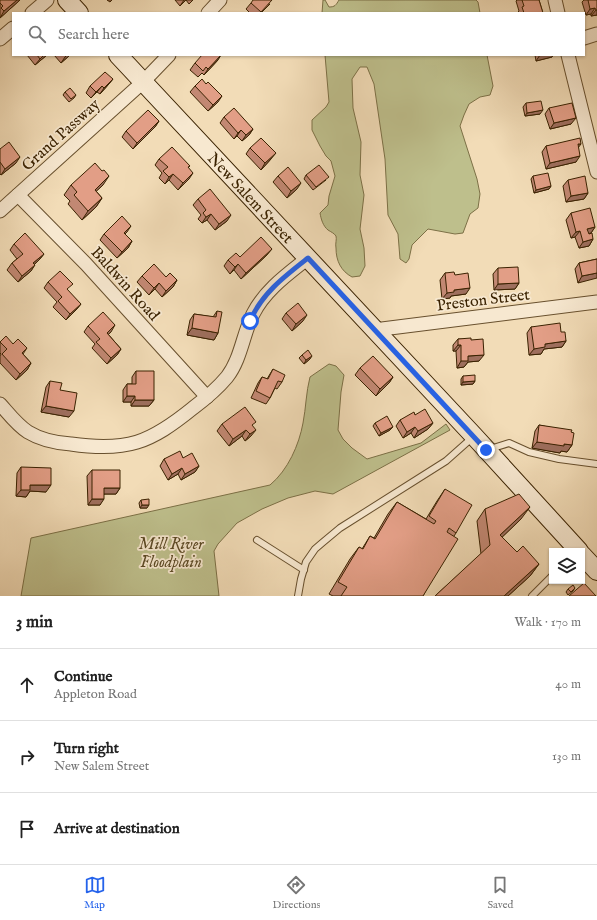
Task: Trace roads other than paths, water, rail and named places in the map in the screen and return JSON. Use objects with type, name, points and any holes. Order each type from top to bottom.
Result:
[{"type":"street","points":[[33,12],[47,0]]},
{"type":"street","points":[[67,0],[78,12]]},
{"type":"street","points":[[209,12],[220,0]]},
{"type":"street","points":[[554,0],[558,12]]},
{"type":"street","points":[[0,39],[12,29]]},
{"type":"street","points":[[585,38],[597,34]]},
{"type":"street","name":"New Salem Street","points":[[119,56],[474,436],[575,548]]},
{"type":"street","name":"Grand Passway","points":[[0,211],[144,82],[168,56]]},
{"type":"street","points":[[568,56],[597,172]]},
{"type":"street","name":"Baldwin Road","points":[[18,195],[86,264],[207,397]]},
{"type":"street","points":[[0,404],[18,424],[28,432],[58,443],[108,448],[131,444],[154,436],[176,422],[207,397],[226,378],[232,370],[254,313],[261,301],[274,286],[308,258]]},
{"type":"street","name":"Preston Street","points":[[374,330],[597,302]]},
{"type":"street","points":[[585,557],[597,571]]},
{"type":"lane","points":[[298,596],[309,556],[315,549],[340,528],[446,461],[474,436]]},
{"type":"lane","points":[[486,450],[509,443],[529,452],[559,459],[597,464]]},
{"type":"lane","points":[[257,540],[304,570]]},
{"type":"lane","points":[[532,596],[549,579]]},
{"type":"park label","name":"Mill River Floodplain","points":[[171,552]]}]
